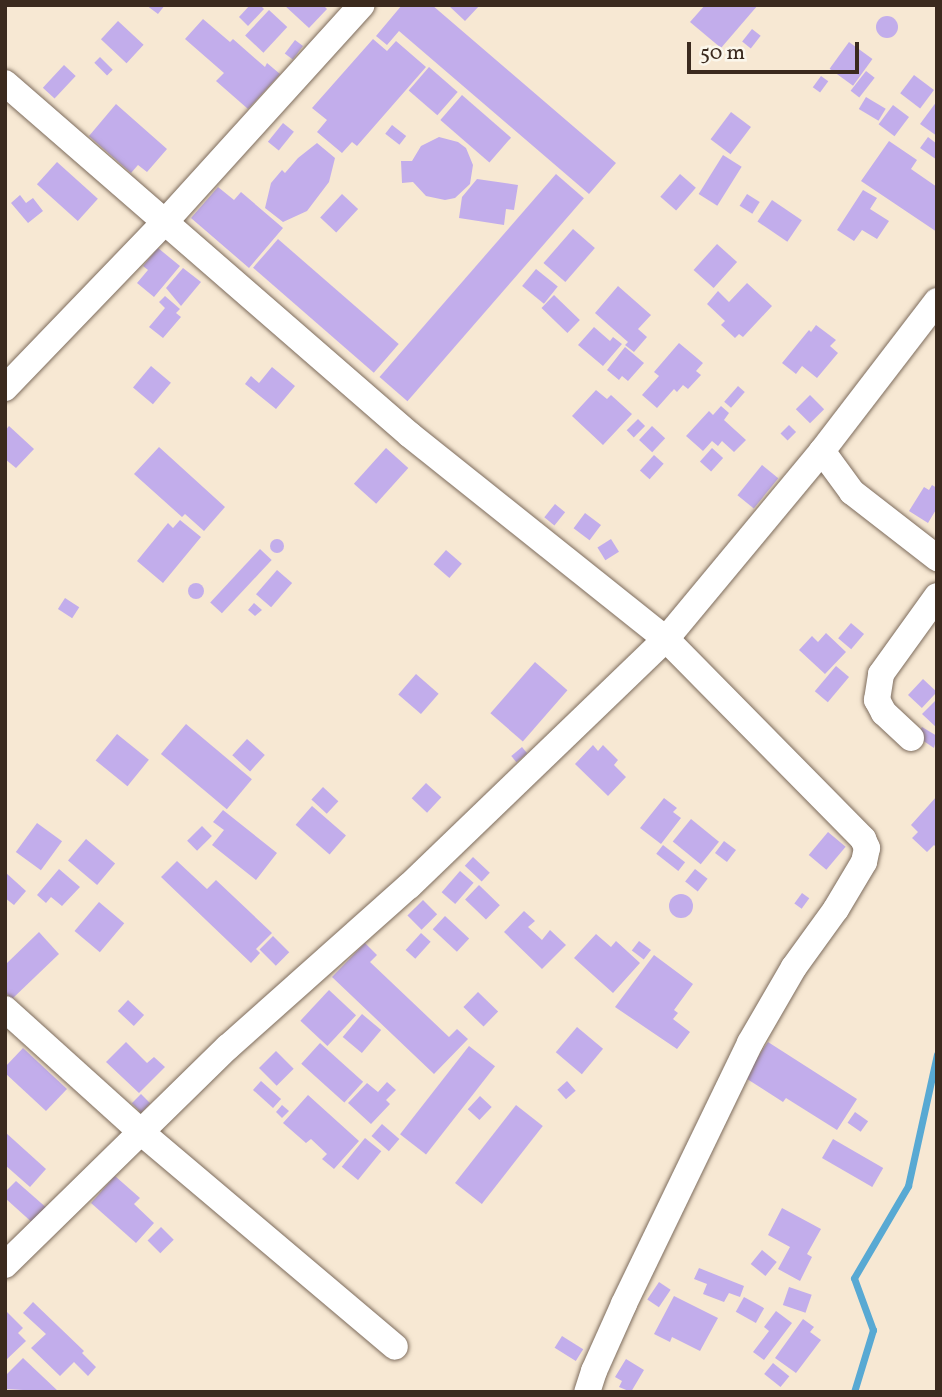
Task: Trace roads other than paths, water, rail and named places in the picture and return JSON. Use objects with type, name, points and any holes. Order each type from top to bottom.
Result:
[{"type":"street","points":[[5,388],[164,223],[362,5]]},
{"type":"street","points":[[5,83],[410,435],[666,639],[803,782],[857,831],[867,848],[864,862],[836,909],[794,967],[750,1043],[624,1304],[587,1392]]},
{"type":"street","points":[[5,1265],[228,1047],[410,886],[666,639],[822,451],[935,308]]},
{"type":"street","points":[[822,451],[852,492],[937,558]]},
{"type":"street","points":[[911,738],[884,713],[877,700],[881,674],[937,596]]},
{"type":"street","points":[[5,1009],[142,1133],[395,1347]]},
{"type":"waterway","points":[[854,1392],[873,1330],[854,1278],[908,1186],[937,1054]]}]
